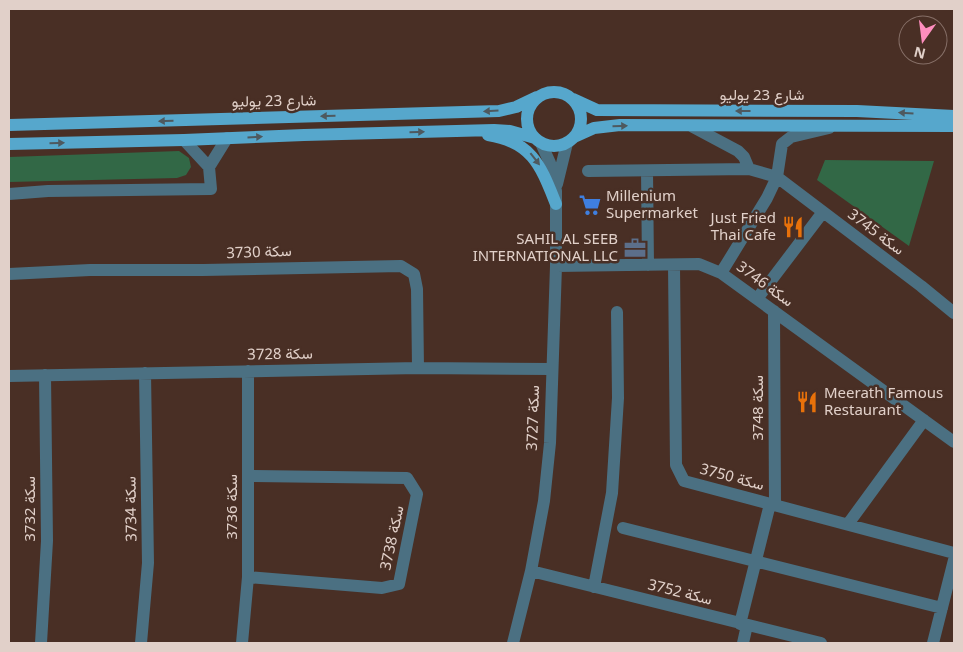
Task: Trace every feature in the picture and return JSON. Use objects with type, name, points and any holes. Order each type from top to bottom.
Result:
[{"type":"main road","points":[[538,140],[530,132],[526,117],[528,109],[537,97],[544,93],[559,92],[573,99],[581,114],[579,130],[570,140]]},
{"type":"main road","name":"شارع 23 يوليو","points":[[9,125],[499,111],[516,107],[537,97]]},
{"type":"main road","name":"شارع 23 يوليو","points":[[573,99],[597,110],[857,111],[954,116]]},
{"type":"main road","points":[[9,144],[510,131],[554,146],[594,128],[611,126],[954,126]]},
{"type":"main road","points":[[459,131],[496,136],[517,144],[529,152],[539,164],[556,198]]},
{"type":"street","points":[[722,273],[777,177],[782,144],[791,137],[836,126]]},
{"type":"street","points":[[693,127],[738,151],[744,157],[749,169]]},
{"type":"street","points":[[9,194],[48,191],[211,189],[209,166],[227,138]]},
{"type":"street","points":[[184,140],[209,166]]},
{"type":"street","name":"سكة 3727","points":[[513,643],[531,570],[544,500],[550,443],[551,369],[556,266],[556,198],[550,163],[538,140]]},
{"type":"street","name":"سكة 3727","points":[[556,198],[570,140]]},
{"type":"street","points":[[588,171],[749,169],[777,177]]},
{"type":"street","points":[[647,171],[648,265]]},
{"type":"street","name":"سكة 3745","points":[[777,177],[954,313]]},
{"type":"street","points":[[758,299],[823,212]]},
{"type":"street","name":"سكة 3750","points":[[674,264],[676,465],[684,481],[954,553]]},
{"type":"street","name":"سكة 3746","points":[[556,266],[699,264],[722,273],[954,442]]},
{"type":"street","name":"سكة 3730","points":[[9,274],[90,270],[401,266],[414,274],[417,289],[418,368]]},
{"type":"street","name":"سكة 3748","points":[[743,643],[744,624],[756,561],[772,504],[774,311]]},
{"type":"street","points":[[594,586],[612,493],[618,398],[617,312]]},
{"type":"street","name":"سكة 3728","points":[[9,376],[418,368],[551,369]]},
{"type":"street","name":"سكة 3736","points":[[242,643],[248,577],[248,371]]},
{"type":"street","name":"سكة 3734","points":[[141,643],[148,564],[145,374]]},
{"type":"street","name":"سكة 3732","points":[[41,643],[47,541],[45,375]]},
{"type":"street","points":[[848,524],[924,420]]},
{"type":"street","name":"سكة 3738","points":[[248,476],[408,478],[417,494],[399,584],[382,588],[248,577]]},
{"type":"street","points":[[623,528],[942,608]]},
{"type":"street","points":[[932,643],[954,560]]},
{"type":"street","name":"سكة 3752","points":[[531,570],[821,643]]},
{"type":"green space","points":[[179,151],[189,158],[191,167],[186,175],[177,178],[9,182],[9,157]]},
{"type":"green space","points":[[825,160],[934,161],[909,246],[817,180]]},
{"type":"place","name":"Millenium Supermarket","points":[[590,205]]},
{"type":"place","name":"Just Fried Thai Cafe","points":[[793,227]]},
{"type":"place","name":"SAHIL AL SEEB INTERNATIONAL LLC","points":[[635,248]]},
{"type":"place","name":"Meerath Famous Restaurant","points":[[807,402]]}]
